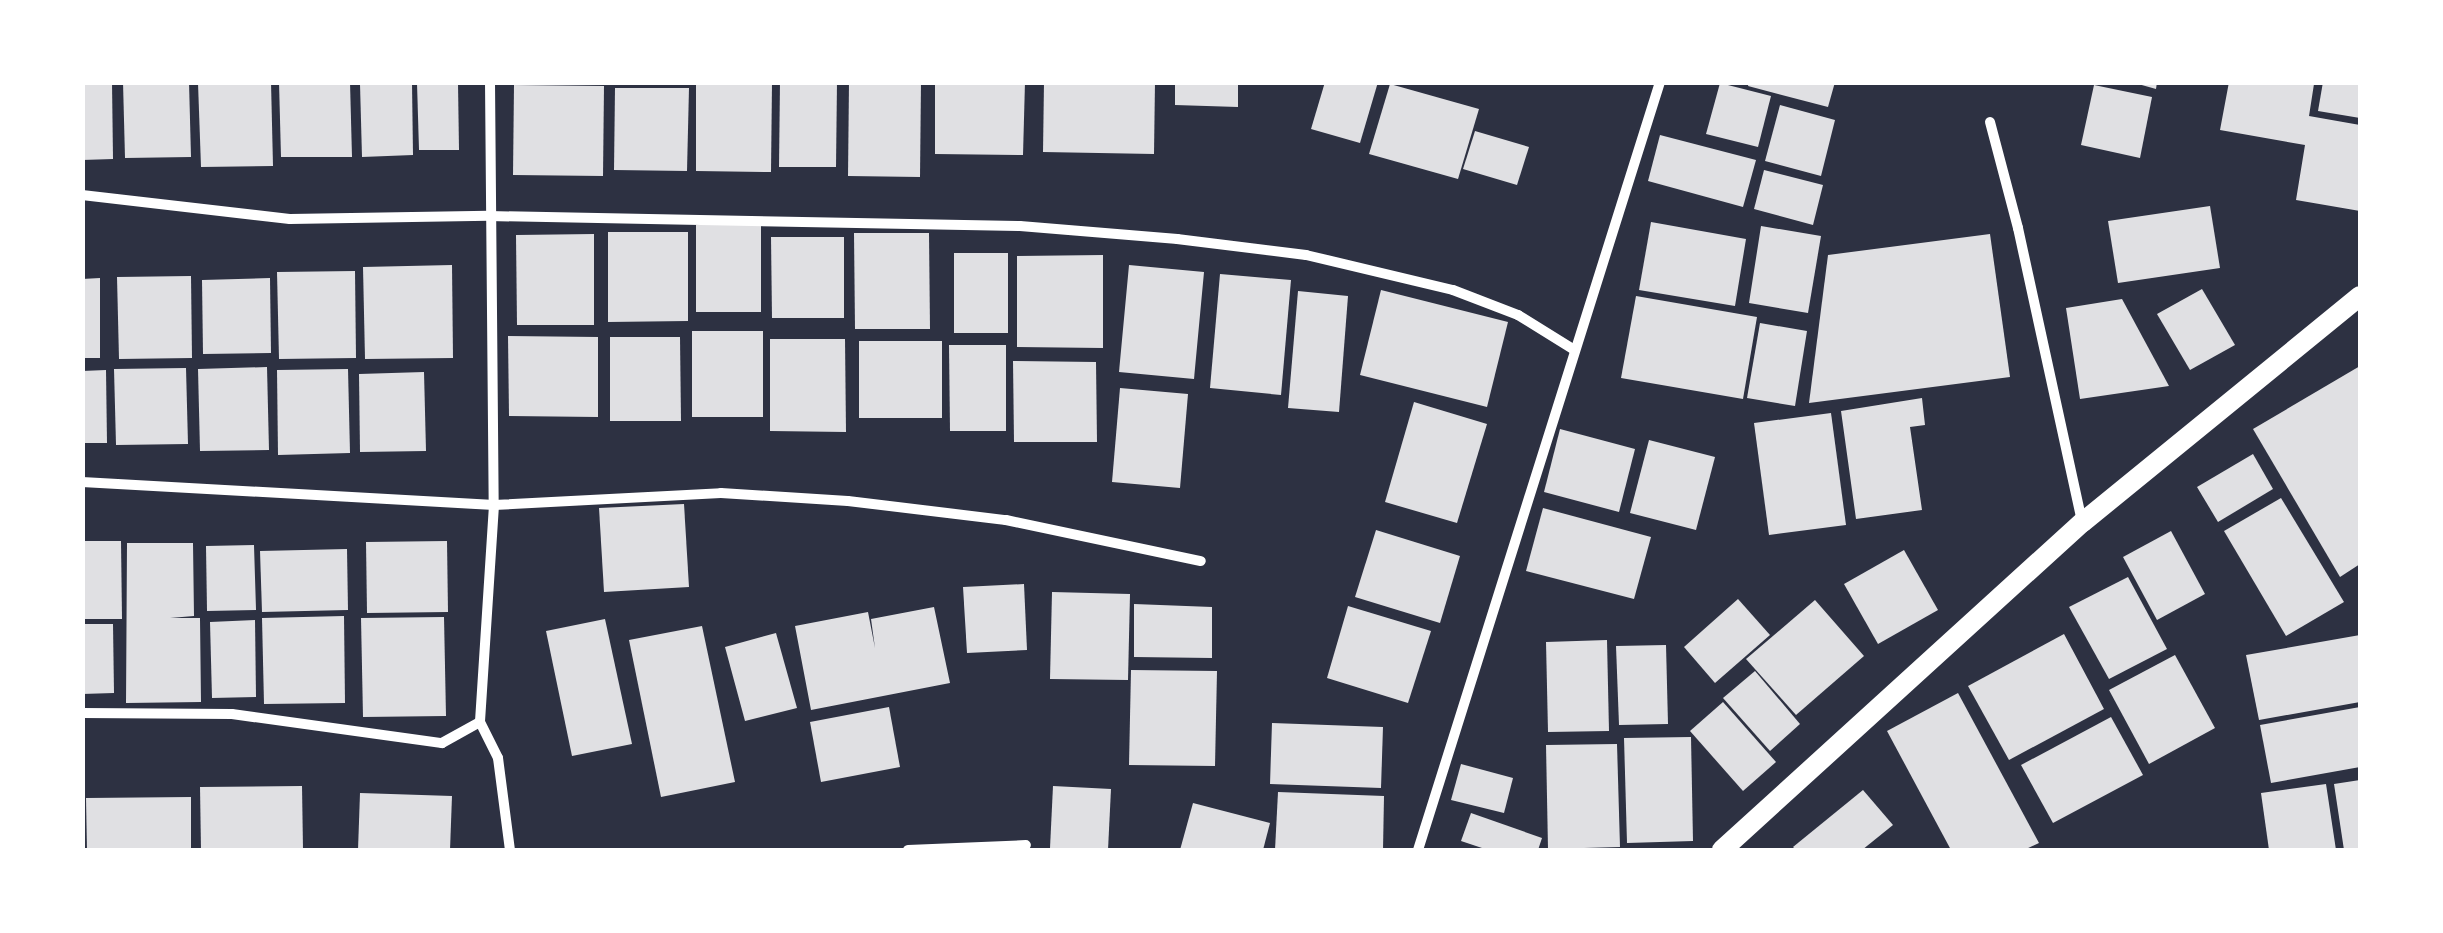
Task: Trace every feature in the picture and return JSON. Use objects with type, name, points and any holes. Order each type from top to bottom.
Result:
[{"type":"main road","points":[[1722,850],[2082,522],[2360,296]]},
{"type":"street","points":[[490,82],[494,505],[480,722],[498,758],[510,850]]},
{"type":"street","points":[[1418,850],[1660,82]]},
{"type":"street","points":[[1990,122],[2018,228],[2082,522]]},
{"type":"street","points":[[82,196],[290,219],[489,216],[1020,226],[1306,255],[1453,290],[1518,316],[1573,349]]},
{"type":"street","points":[[82,482],[494,505],[721,493],[848,502],[1006,520],[1200,561]]},
{"type":"street","points":[[82,713],[232,714],[442,744],[480,722]]},
{"type":"street","points":[[908,850],[1026,845]]},
{"type":"building","points":[[82,82],[112,82],[113,159],[82,160]]},
{"type":"building","points":[[123,82],[189,82],[191,157],[125,158]]},
{"type":"building","points":[[271,82],[273,166],[201,167],[198,83]]},
{"type":"building","points":[[279,82],[350,82],[352,157],[281,157]]},
{"type":"building","points":[[696,82],[772,83],[771,172],[696,171]]},
{"type":"building","points":[[780,82],[837,82],[836,167],[779,167]]},
{"type":"building","points":[[849,82],[921,82],[920,177],[848,176]]},
{"type":"building","points":[[935,82],[1025,82],[1023,155],[935,154]]},
{"type":"building","points":[[1044,82],[1155,82],[1154,154],[1043,152]]},
{"type":"building","points":[[1175,82],[1238,82],[1238,107],[1175,105]]},
{"type":"building","points":[[1325,82],[1378,82],[1360,143],[1311,129]]},
{"type":"building","points":[[1749,82],[1835,82],[1828,107],[1748,86]]},
{"type":"building","points":[[2131,82],[2157,82],[2156,89]]},
{"type":"building","points":[[2229,82],[2314,84],[2309,116],[2360,125],[2360,211],[2296,200],[2305,145],[2220,130]]},
{"type":"building","points":[[2323,82],[2360,82],[2360,118],[2318,111]]},
{"type":"building","points":[[412,83],[413,155],[362,157],[360,84]]},
{"type":"building","points":[[417,83],[458,83],[459,150],[419,150]]},
{"type":"building","points":[[1720,83],[1771,96],[1758,147],[1706,134]]},
{"type":"building","points":[[1390,84],[1479,109],[1458,179],[1369,154]]},
{"type":"building","points":[[514,85],[604,86],[603,176],[513,175]]},
{"type":"building","points":[[2094,85],[2152,97],[2140,158],[2081,145]]},
{"type":"building","points":[[615,88],[689,88],[687,171],[614,170]]},
{"type":"building","points":[[1780,105],[1835,120],[1821,176],[1765,161]]},
{"type":"building","points":[[1475,131],[1529,147],[1517,185],[1463,169]]},
{"type":"building","points":[[1660,135],[1756,160],[1743,207],[1648,181]]},
{"type":"building","points":[[1764,170],[1823,185],[1813,225],[1754,209]]},
{"type":"building","points":[[2210,206],[2220,268],[2118,283],[2108,221]]},
{"type":"building","points":[[1651,222],[1746,239],[1735,306],[1639,290]]},
{"type":"building","points":[[761,224],[761,312],[696,312],[696,225]]},
{"type":"building","points":[[1761,226],[1821,236],[1808,313],[1749,303]]},
{"type":"building","points":[[608,232],[688,232],[688,321],[608,322]]},
{"type":"building","points":[[854,233],[929,233],[930,329],[855,329]]},
{"type":"building","points":[[594,234],[594,325],[517,325],[516,235]]},
{"type":"building","points":[[1990,234],[2010,377],[1809,403],[1828,255]]},
{"type":"building","points":[[771,237],[844,237],[844,318],[772,318]]},
{"type":"building","points":[[954,253],[1008,253],[1008,333],[954,333]]},
{"type":"building","points":[[1103,255],[1103,348],[1017,347],[1017,256]]},
{"type":"building","points":[[452,265],[453,358],[365,359],[363,267]]},
{"type":"building","points":[[1129,265],[1204,272],[1194,379],[1119,372]]},
{"type":"building","points":[[355,271],[356,358],[279,359],[277,272]]},
{"type":"building","points":[[1220,274],[1291,280],[1281,395],[1210,388]]},
{"type":"building","points":[[191,276],[192,358],[119,359],[117,277]]},
{"type":"building","points":[[100,278],[100,358],[82,358],[82,279]]},
{"type":"building","points":[[270,278],[271,353],[203,354],[202,280]]},
{"type":"building","points":[[2202,289],[2235,345],[2190,370],[2157,314]]},
{"type":"building","points":[[1381,290],[1508,322],[1487,407],[1360,375]]},
{"type":"building","points":[[1298,291],[1348,296],[1339,412],[1288,408]]},
{"type":"building","points":[[1636,296],[1757,317],[1743,399],[1621,378]]},
{"type":"building","points":[[2122,299],[2169,386],[2080,399],[2066,308]]},
{"type":"building","points":[[1760,323],[1807,331],[1795,406],[1747,398]]},
{"type":"building","points":[[692,331],[763,331],[763,417],[692,417]]},
{"type":"building","points":[[508,336],[598,337],[598,417],[509,416]]},
{"type":"building","points":[[610,337],[680,337],[681,421],[610,421]]},
{"type":"building","points":[[770,339],[845,339],[846,432],[770,431]]},
{"type":"building","points":[[859,341],[942,341],[942,418],[859,418]]},
{"type":"building","points":[[949,345],[1006,345],[1006,431],[950,431]]},
{"type":"building","points":[[1013,361],[1096,362],[1097,442],[1014,442]]},
{"type":"building","points":[[2360,366],[2360,564],[2340,577],[2253,429]]},
{"type":"building","points":[[267,367],[269,450],[200,451],[198,369]]},
{"type":"building","points":[[186,368],[188,444],[116,445],[114,369]]},
{"type":"building","points":[[348,369],[350,453],[278,455],[277,370]]},
{"type":"building","points":[[106,370],[107,443],[82,443],[82,371]]},
{"type":"building","points":[[424,372],[426,451],[360,452],[359,374]]},
{"type":"building","points":[[1120,388],[1188,394],[1180,488],[1112,482]]},
{"type":"building","points":[[1922,398],[1925,425],[1910,427],[1922,510],[1856,519],[1841,411]]},
{"type":"building","points":[[1414,402],[1487,424],[1457,523],[1385,502]]},
{"type":"building","points":[[1831,413],[1846,525],[1769,535],[1754,423]]},
{"type":"building","points":[[1560,429],[1635,449],[1619,512],[1544,492]]},
{"type":"building","points":[[1649,440],[1715,457],[1696,530],[1630,513]]},
{"type":"building","points":[[2253,454],[2273,489],[2218,522],[2197,487]]},
{"type":"building","points":[[2281,498],[2344,602],[2286,636],[2224,531]]},
{"type":"building","points":[[684,504],[689,587],[604,592],[599,508]]},
{"type":"building","points":[[1543,508],[1651,537],[1634,599],[1526,571]]},
{"type":"building","points":[[1376,530],[1460,556],[1440,623],[1355,597]]},
{"type":"building","points":[[2171,531],[2205,594],[2157,620],[2123,557]]},
{"type":"building","points":[[82,541],[121,541],[122,619],[82,619]]},
{"type":"building","points":[[447,541],[448,612],[367,613],[366,542]]},
{"type":"building","points":[[127,543],[193,543],[194,616],[170,618],[200,618],[201,702],[126,703]]},
{"type":"building","points":[[254,545],[256,610],[207,611],[206,546]]},
{"type":"building","points":[[347,549],[348,610],[262,612],[260,551]]},
{"type":"building","points":[[1904,550],[1938,610],[1878,644],[1844,584]]},
{"type":"building","points":[[2128,577],[2167,649],[2109,679],[2069,607]]},
{"type":"building","points":[[1024,584],[1027,650],[967,653],[963,587]]},
{"type":"building","points":[[1052,592],[1130,594],[1128,680],[1050,679]]},
{"type":"building","points":[[1738,599],[1770,635],[1715,683],[1684,647]]},
{"type":"building","points":[[1815,600],[1864,656],[1796,715],[1746,659]]},
{"type":"building","points":[[1134,604],[1212,607],[1212,658],[1134,657]]},
{"type":"building","points":[[1348,606],[1431,631],[1408,703],[1327,678]]},
{"type":"building","points":[[934,607],[950,683],[811,710],[795,626],[868,612],[875,648],[871,619]]},
{"type":"building","points":[[344,616],[345,703],[264,704],[262,618]]},
{"type":"building","points":[[444,617],[446,716],[363,717],[361,618]]},
{"type":"building","points":[[605,619],[632,744],[572,756],[546,631]]},
{"type":"building","points":[[255,620],[256,697],[212,698],[210,622]]},
{"type":"building","points":[[82,624],[113,624],[114,693],[82,694]]},
{"type":"building","points":[[702,626],[735,782],[661,797],[629,640]]},
{"type":"building","points":[[776,633],[797,708],[745,721],[725,647]]},
{"type":"building","points":[[2064,634],[2104,709],[2009,760],[1968,686]]},
{"type":"building","points":[[2360,635],[2360,702],[2259,720],[2246,655]]},
{"type":"building","points":[[1607,640],[1609,731],[1548,732],[1546,642]]},
{"type":"building","points":[[1666,645],[1668,724],[1619,725],[1616,646]]},
{"type":"building","points":[[2175,655],[2215,728],[2149,764],[2109,690]]},
{"type":"building","points":[[1131,670],[1217,671],[1215,766],[1129,765]]},
{"type":"building","points":[[1755,671],[1800,724],[1770,751],[1723,698]]},
{"type":"building","points":[[1958,693],[2039,843],[2024,850],[1951,850],[1887,731]]},
{"type":"building","points":[[1723,702],[1776,762],[1743,791],[1690,731]]},
{"type":"building","points":[[889,707],[900,767],[821,782],[810,722]]},
{"type":"building","points":[[2360,707],[2360,767],[2271,783],[2260,725]]},
{"type":"building","points":[[2111,717],[2143,775],[2053,823],[2021,765]]},
{"type":"building","points":[[1272,723],[1383,727],[1381,788],[1270,784]]},
{"type":"building","points":[[1691,737],[1693,841],[1627,843],[1624,738]]},
{"type":"building","points":[[1617,744],[1620,847],[1548,849],[1546,745]]},
{"type":"building","points":[[1461,764],[1513,778],[1504,813],[1451,800]]},
{"type":"building","points":[[2360,780],[2360,850],[2344,850],[2334,784]]},
{"type":"building","points":[[2326,784],[2336,850],[2269,850],[2261,793]]},
{"type":"building","points":[[302,786],[303,850],[201,850],[200,787]]},
{"type":"building","points":[[1053,786],[1111,789],[1108,850],[1050,848]]},
{"type":"building","points":[[1863,790],[1893,825],[1862,850],[1793,847]]},
{"type":"building","points":[[1278,792],[1384,796],[1383,850],[1275,850]]},
{"type":"building","points":[[360,793],[452,796],[450,850],[358,850]]},
{"type":"building","points":[[191,797],[191,850],[87,850],[86,798]]},
{"type":"building","points":[[1193,803],[1270,823],[1263,850],[1180,850]]},
{"type":"building","points":[[1471,813],[1542,838],[1538,850],[1488,850],[1461,841]]}]
